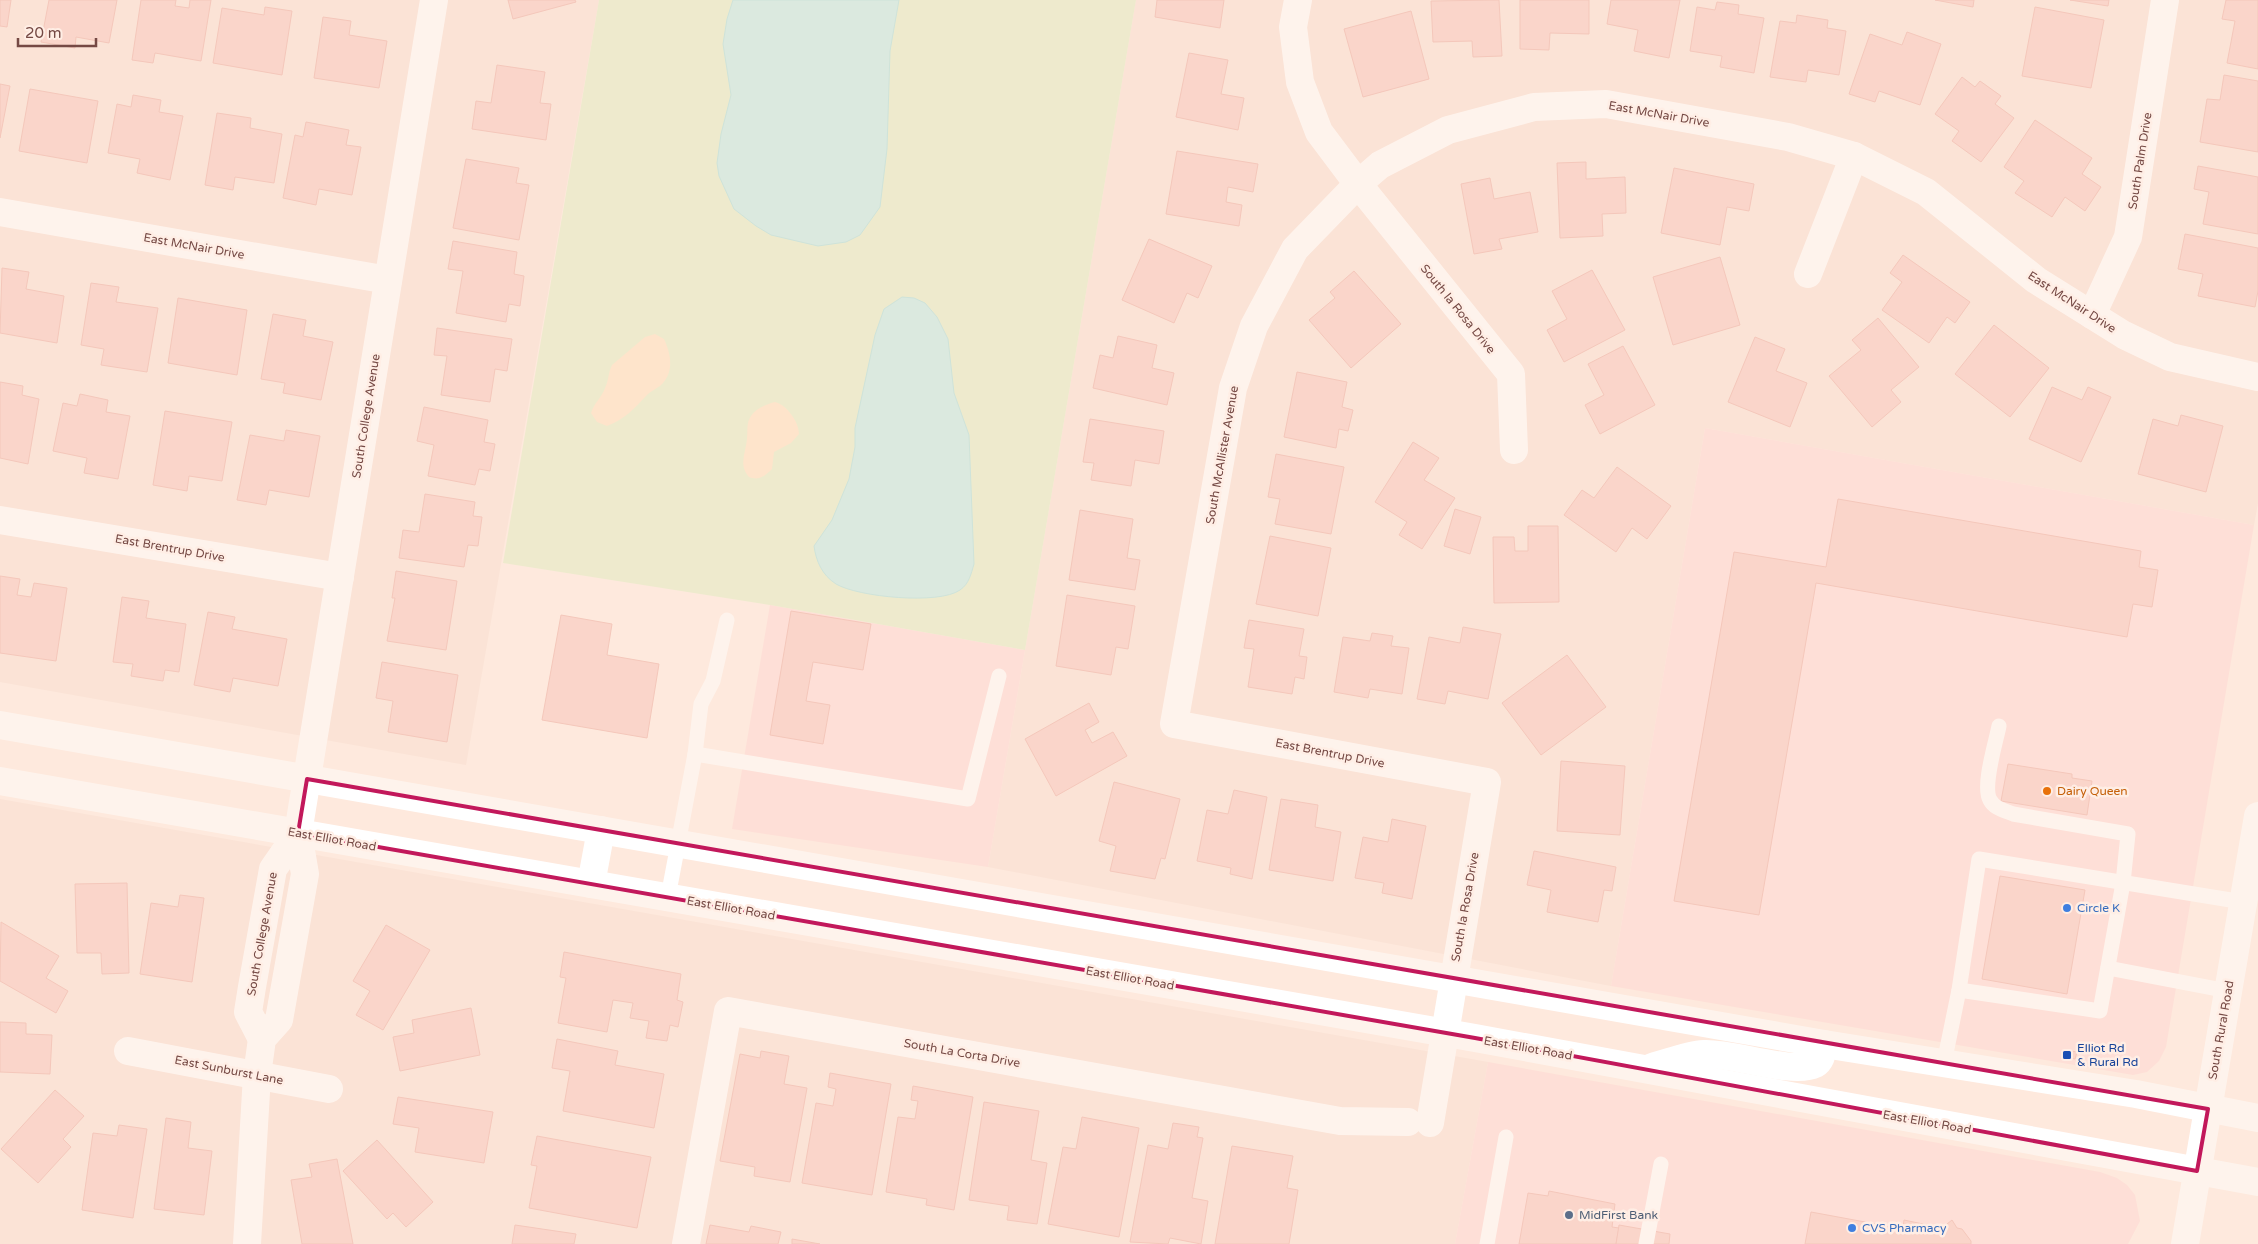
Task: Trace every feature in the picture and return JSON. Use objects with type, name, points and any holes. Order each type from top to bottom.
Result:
[{"type":"street","name":"South College Avenue","points":[[298,833],[273,869],[257,959],[248,1012],[262,1039],[279,1020],[305,874],[298,833],[434,0]]},
{"type":"street","points":[[1298,0],[1294,28],[1300,82],[1319,132],[1358,184]]},
{"type":"street","name":"South Palm Drive","points":[[2092,315],[2128,237],[2165,0]]},
{"type":"street","name":"East McNair Drive","points":[[1358,184],[1380,165],[1448,130],[1534,107],[1606,104],[1788,136],[1854,156],[1926,192],[2036,280],[2124,336],[2170,357],[2258,377]]},
{"type":"street","points":[[1808,274],[1854,156]]},
{"type":"street","name":"South la Rosa Drive","points":[[1358,184],[1511,374],[1514,450]]},
{"type":"street","name":"South McAllister Avenue","points":[[1174,724],[1233,388],[1251,335],[1295,249],[1358,184]]},
{"type":"street","name":"East McNair Drive","points":[[0,212],[388,280]]},
{"type":"street","name":"East Brentrup Drive","points":[[0,520],[340,577]]},
{"type":"street","points":[[0,724],[1824,1044],[2136,1094],[2258,1118]]},
{"type":"street","name":"East Brentrup Drive","points":[[1174,724],[1486,782]]},
{"type":"street","name":"East Elliot Road","points":[[0,780],[1444,1033],[2258,1182]]},
{"type":"street","name":"South la Rosa Drive","points":[[1419,1123],[1444,1033],[1486,782]]},
{"type":"street","name":"South Rural Road","points":[[2185,1244],[2258,816]]},
{"type":"street","points":[[592,884],[601,830]]},
{"type":"street","points":[[257,959],[289,965]]},
{"type":"street","name":"South La Corta Drive","points":[[686,1244],[728,1011],[1340,1121],[1419,1123]]},
{"type":"street","points":[[246,1244],[257,1075],[262,1039]]},
{"type":"street","points":[[1643,1069],[1704,1054],[1784,1066],[1814,1064],[1820,1059],[1824,1044]]},
{"type":"street","name":"East Sunburst Lane","points":[[128,1051],[329,1089]]},
{"type":"lane","points":[[668,897],[695,754],[700,704],[713,681],[727,620]]},
{"type":"lane","points":[[695,754],[968,799],[999,676]]},
{"type":"lane","points":[[1959,990],[2100,1011],[2123,883],[2128,834],[2013,814],[1996,808],[1989,799],[1987,786],[1999,726]]},
{"type":"lane","points":[[1944,1063],[1959,990],[1979,860],[2243,902]]},
{"type":"lane","points":[[2108,968],[2228,991]]},
{"type":"lane","points":[[1487,1244],[1506,1137]]},
{"type":"lane","points":[[1646,1244],[1660,1164]]},
{"type":"highlighted area","points":[[307,779],[2208,1109],[2197,1171],[1475,1038],[298,833]]},
{"type":"shaded area","points":[[0,0],[599,0],[466,765],[0,682]]},
{"type":"shaded area","points":[[1136,0],[2258,0],[2258,503],[2254,525],[1705,428],[1611,986],[988,867]]},
{"type":"shaded area","points":[[1705,428],[2254,525],[2166,1047],[2159,1061],[2147,1072],[2133,1075],[1611,986]]},
{"type":"shaded area","points":[[770,605],[1025,650],[988,867],[732,829]]},
{"type":"shaded area","points":[[0,799],[1488,1062],[1455,1244],[0,1244]]},
{"type":"shaded area","points":[[1488,1062],[2100,1172],[2117,1178],[2127,1185],[2135,1195],[2140,1221],[2128,1244],[1455,1244]]},
{"type":"green space","points":[[599,0],[1136,0],[1025,650],[770,605],[503,563]]},
{"type":"sand","points":[[655,334],[664,339],[670,357],[670,369],[665,381],[619,420],[607,426],[597,422],[591,413],[604,391],[612,365],[645,337]]},
{"type":"sand","points":[[775,402],[788,410],[792,415],[797,424],[799,434],[791,443],[774,452],[772,469],[767,474],[759,478],[749,477],[743,463],[748,421],[756,411],[765,405]]},
{"type":"water","points":[[733,0],[899,0],[890,51],[887,149],[880,207],[860,235],[846,242],[818,246],[771,235],[734,209],[719,176],[717,163],[721,134],[731,95],[723,44],[727,19]]},
{"type":"water","points":[[902,297],[914,298],[925,303],[937,317],[948,339],[954,393],[969,435],[974,564],[966,585],[950,595],[898,598],[847,589],[836,584],[823,572],[816,557],[814,546],[832,520],[849,479],[855,447],[855,428],[875,335],[884,309]]},
{"type":"building","points":[[0,0],[11,0],[7,27],[0,26]]},
{"type":"building","points":[[49,0],[117,0],[109,43],[76,37],[75,48],[41,42]]},
{"type":"building","points":[[141,0],[176,0],[175,6],[189,8],[190,0],[211,0],[201,61],[155,53],[153,63],[132,60]]},
{"type":"building","points":[[508,0],[575,0],[576,2],[513,19]]},
{"type":"building","points":[[1157,0],[1224,0],[1220,28],[1155,17]]},
{"type":"building","points":[[1499,0],[1502,56],[1473,57],[1472,41],[1433,42],[1431,1]]},
{"type":"building","points":[[1520,0],[1589,0],[1589,34],[1550,33],[1549,50],[1520,49]]},
{"type":"building","points":[[1611,0],[1680,0],[1669,58],[1634,51],[1638,30],[1607,24]]},
{"type":"building","points":[[1935,0],[1974,0],[1973,7]]},
{"type":"building","points":[[2070,0],[2109,0],[2108,6]]},
{"type":"building","points":[[2226,0],[2258,0],[2258,69],[2227,63],[2235,21],[2222,19]]},
{"type":"building","points":[[1717,2],[1739,5],[1738,14],[1764,18],[1754,73],[1720,67],[1722,56],[1690,51],[1697,7],[1715,10]]},
{"type":"building","points":[[265,7],[292,11],[282,75],[213,63],[222,8],[264,15]]},
{"type":"building","points":[[2035,7],[2104,20],[2091,88],[2022,76]]},
{"type":"building","points":[[1411,11],[1429,79],[1363,97],[1344,29]]},
{"type":"building","points":[[1797,15],[1828,20],[1827,28],[1846,31],[1839,75],[1808,70],[1806,82],[1770,77],[1780,21],[1796,23]]},
{"type":"building","points":[[323,17],[351,21],[349,35],[387,41],[379,88],[314,78]]},
{"type":"building","points":[[1907,32],[1941,44],[1920,105],[1879,91],[1875,102],[1849,94],[1870,34],[1902,45]]},
{"type":"building","points":[[1189,53],[1228,60],[1221,94],[1244,98],[1238,130],[1176,117]]},
{"type":"building","points":[[497,65],[545,72],[540,103],[551,104],[546,140],[472,129],[476,101],[491,103]]},
{"type":"building","points":[[2224,75],[2258,81],[2258,152],[2200,142],[2207,99],[2220,100]]},
{"type":"building","points":[[1962,77],[1975,87],[1980,81],[2001,96],[1995,104],[2014,118],[1981,162],[1952,141],[1959,131],[1935,114]]},
{"type":"building","points":[[0,84],[10,86],[0,138]]},
{"type":"building","points":[[30,89],[98,101],[87,163],[19,151]]},
{"type":"building","points":[[133,95],[161,100],[159,112],[183,116],[170,180],[137,173],[140,159],[108,153],[117,104],[131,107]]},
{"type":"building","points":[[217,113],[251,118],[250,128],[282,134],[274,183],[235,177],[233,190],[205,185]]},
{"type":"building","points":[[2035,120],[2092,158],[2082,174],[2101,187],[2085,211],[2065,197],[2052,217],[2015,193],[2024,181],[2004,167]]},
{"type":"building","points":[[306,122],[349,130],[346,145],[361,147],[352,195],[319,189],[316,205],[283,198],[295,135],[303,137]]},
{"type":"building","points":[[1177,151],[1258,164],[1253,192],[1228,187],[1226,202],[1242,205],[1239,226],[1166,214]]},
{"type":"building","points":[[466,159],[519,168],[516,183],[529,185],[519,240],[453,228]]},
{"type":"building","points":[[1586,162],[1586,179],[1625,177],[1626,213],[1602,214],[1603,236],[1560,238],[1557,163]]},
{"type":"building","points":[[2198,166],[2258,177],[2258,234],[2203,224],[2209,192],[2194,189]]},
{"type":"building","points":[[1674,168],[1754,184],[1749,211],[1727,207],[1720,245],[1661,233]]},
{"type":"building","points":[[1490,178],[1494,199],[1530,192],[1538,232],[1499,239],[1502,249],[1474,254],[1461,184]]},
{"type":"building","points":[[2185,234],[2258,248],[2258,291],[2255,307],[2198,296],[2203,274],[2178,269]]},
{"type":"building","points":[[1149,239],[1212,266],[1198,298],[1187,293],[1174,323],[1122,300]]},
{"type":"building","points":[[453,241],[517,252],[514,274],[524,276],[520,306],[509,304],[506,322],[456,313],[463,271],[448,269]]},
{"type":"building","points":[[1903,255],[1970,302],[1955,323],[1947,317],[1929,343],[1882,310],[1902,282],[1890,273]]},
{"type":"building","points":[[1720,257],[1740,325],[1673,345],[1653,277]]},
{"type":"building","points":[[2,268],[29,272],[26,289],[64,296],[57,343],[0,333]]},
{"type":"building","points":[[1592,270],[1625,330],[1564,362],[1547,330],[1567,319],[1552,291]]},
{"type":"building","points":[[1354,271],[1401,324],[1351,368],[1309,320],[1335,298],[1330,292]]},
{"type":"building","points":[[91,283],[119,287],[116,302],[158,308],[147,372],[101,365],[104,349],[81,345]]},
{"type":"building","points":[[178,298],[247,310],[237,375],[168,363]]},
{"type":"building","points":[[273,314],[306,320],[303,336],[333,342],[321,400],[283,393],[285,383],[261,379]]},
{"type":"building","points":[[1878,318],[1919,367],[1891,390],[1901,402],[1872,427],[1829,376],[1861,350],[1852,340]]},
{"type":"building","points":[[1994,325],[2049,368],[2010,417],[1955,374]]},
{"type":"building","points":[[437,328],[512,339],[507,371],[495,369],[490,402],[441,395],[447,356],[434,355]]},
{"type":"building","points":[[1118,336],[1157,345],[1152,368],[1174,373],[1167,405],[1093,388],[1100,355],[1113,358]]},
{"type":"building","points":[[1755,337],[1785,349],[1776,371],[1807,383],[1790,427],[1728,402]]},
{"type":"building","points":[[1623,346],[1655,405],[1600,434],[1585,405],[1604,395],[1588,364]]},
{"type":"building","points":[[1297,372],[1347,382],[1342,407],[1353,410],[1348,431],[1339,429],[1336,448],[1284,437]]},
{"type":"building","points":[[0,382],[23,386],[22,395],[39,399],[28,464],[0,458]]},
{"type":"building","points":[[2052,387],[2082,400],[2088,387],[2111,397],[2081,462],[2029,439]]},
{"type":"building","points":[[80,394],[108,400],[106,412],[130,416],[118,479],[84,473],[87,458],[53,451],[63,403],[77,406]]},
{"type":"building","points":[[424,407],[488,420],[484,442],[495,444],[490,471],[479,469],[475,485],[428,476],[434,445],[417,441]]},
{"type":"building","points":[[165,411],[232,422],[222,481],[189,476],[187,491],[153,485]]},
{"type":"building","points":[[2181,415],[2223,426],[2206,492],[2138,474],[2153,419],[2178,426]]},
{"type":"building","points":[[1090,419],[1164,431],[1159,464],[1135,460],[1131,486],[1091,480],[1094,463],[1083,462]]},
{"type":"building","points":[[286,430],[320,436],[309,497],[269,490],[266,505],[237,500],[250,435],[284,441]]},
{"type":"building","points":[[1413,442],[1439,458],[1424,480],[1455,498],[1422,549],[1399,535],[1407,522],[1375,502]]},
{"type":"building","points":[[1276,454],[1344,467],[1331,534],[1275,524],[1280,499],[1268,497]]},
{"type":"building","points":[[1617,467],[1671,506],[1647,539],[1632,528],[1616,552],[1564,515],[1582,490],[1594,498]]},
{"type":"building","points":[[425,494],[475,502],[473,516],[482,517],[478,546],[468,545],[464,567],[399,558],[403,530],[419,532]]},
{"type":"building","points":[[1838,499],[2141,551],[2139,567],[2158,570],[2152,607],[2133,604],[2127,637],[1816,583],[1759,915],[1674,901],[1734,552],[1826,567]]},
{"type":"building","points":[[1455,509],[1481,517],[1470,554],[1444,546]]},
{"type":"building","points":[[1080,510],[1133,519],[1127,558],[1140,560],[1135,590],[1069,580]]},
{"type":"building","points":[[1528,526],[1558,526],[1559,602],[1494,603],[1493,537],[1514,537],[1515,551],[1528,551]]},
{"type":"building","points":[[1270,536],[1331,548],[1318,616],[1256,604]]},
{"type":"building","points":[[396,571],[457,581],[446,650],[387,641],[395,598],[392,598]]},
{"type":"building","points":[[0,576],[20,579],[17,595],[31,597],[34,583],[67,588],[56,661],[0,653]]},
{"type":"building","points":[[1067,595],[1135,606],[1128,649],[1116,647],[1111,675],[1056,666]]},
{"type":"building","points":[[122,597],[149,601],[146,618],[186,624],[179,672],[165,670],[163,681],[131,676],[133,664],[113,662]]},
{"type":"building","points":[[791,611],[871,624],[863,670],[813,662],[806,701],[830,705],[823,744],[770,735]]},
{"type":"building","points":[[208,612],[235,617],[232,629],[287,639],[278,686],[233,678],[230,692],[194,685]]},
{"type":"building","points":[[561,615],[612,624],[607,655],[659,664],[647,738],[542,720]]},
{"type":"building","points":[[1249,620],[1304,629],[1299,656],[1307,657],[1304,679],[1295,677],[1292,694],[1248,687],[1254,649],[1244,648]]},
{"type":"building","points":[[1463,627],[1501,634],[1488,699],[1448,691],[1445,704],[1417,699],[1429,637],[1460,643]]},
{"type":"building","points":[[1372,633],[1393,636],[1391,646],[1409,648],[1402,694],[1370,689],[1368,698],[1334,692],[1343,637],[1370,641]]},
{"type":"building","points":[[1567,655],[1606,707],[1541,755],[1502,703]]},
{"type":"building","points":[[382,662],[458,675],[447,742],[388,732],[393,701],[376,698]]},
{"type":"building","points":[[1089,703],[1099,722],[1085,730],[1092,743],[1113,732],[1127,756],[1056,796],[1025,739]]},
{"type":"building","points":[[1561,761],[1625,766],[1620,835],[1557,831]]},
{"type":"building","name":"Dairy Queen","points":[[2008,764],[2072,774],[2072,778],[2092,781],[2087,815],[2001,801]]},
{"type":"building","points":[[1114,782],[1180,799],[1165,859],[1161,858],[1155,879],[1110,871],[1116,846],[1099,841]]},
{"type":"building","points":[[1234,790],[1267,797],[1252,879],[1230,874],[1231,868],[1197,861],[1207,810],[1228,814]]},
{"type":"building","points":[[1281,799],[1318,805],[1315,827],[1341,832],[1333,881],[1269,870]]},
{"type":"building","points":[[1392,819],[1426,826],[1412,899],[1382,893],[1384,883],[1355,878],[1363,837],[1388,842]]},
{"type":"building","points":[[1534,851],[1616,867],[1612,891],[1604,890],[1598,922],[1547,912],[1551,890],[1527,885]]},
{"type":"building","points":[[2000,876],[2085,890],[2067,994],[1982,979]]},
{"type":"building","points":[[127,883],[129,973],[102,974],[101,953],[77,953],[75,884]]},
{"type":"building","points":[[180,895],[204,898],[192,982],[140,974],[151,903],[178,907]]},
{"type":"building","points":[[1,922],[59,956],[46,978],[68,991],[56,1013],[0,981]]},
{"type":"building","points":[[386,925],[430,950],[383,1030],[356,1015],[370,991],[353,981]]},
{"type":"building","points":[[564,952],[681,974],[677,1000],[683,1002],[678,1027],[670,1025],[667,1041],[646,1038],[649,1021],[630,1018],[633,1003],[613,1000],[607,1032],[558,1023],[566,978],[560,977]]},
{"type":"building","points":[[471,1008],[480,1055],[400,1071],[393,1037],[414,1033],[412,1020]]},
{"type":"building","points":[[0,1022],[26,1023],[26,1034],[52,1035],[50,1074],[0,1072]]},
{"type":"building","points":[[557,1039],[618,1051],[615,1065],[664,1074],[654,1128],[563,1111],[570,1071],[552,1068]]},
{"type":"building","points":[[2065,1050],[2077,1052],[2075,1059],[2064,1057]]},
{"type":"building","points":[[761,1051],[789,1056],[784,1084],[807,1088],[790,1182],[754,1176],[755,1167],[720,1161],[740,1054],[760,1058]]},
{"type":"building","points":[[830,1073],[891,1084],[872,1195],[802,1183],[816,1103],[833,1106],[836,1089],[828,1087]]},
{"type":"building","points":[[913,1086],[973,1097],[954,1210],[926,1205],[927,1199],[886,1192],[898,1117],[915,1119],[918,1101],[911,1100]]},
{"type":"building","points":[[55,1090],[84,1116],[63,1139],[71,1147],[38,1183],[1,1149]]},
{"type":"building","points":[[398,1097],[493,1112],[484,1163],[415,1152],[419,1128],[393,1124]]},
{"type":"building","points":[[984,1102],[1039,1111],[1031,1160],[1047,1163],[1037,1224],[1007,1220],[1009,1206],[969,1200]]},
{"type":"building","points":[[1082,1117],[1139,1128],[1119,1237],[1048,1224],[1063,1147],[1076,1149]]},
{"type":"building","points":[[166,1118],[191,1122],[188,1148],[212,1151],[204,1215],[154,1209]]},
{"type":"building","points":[[1173,1123],[1199,1127],[1197,1137],[1203,1138],[1192,1198],[1208,1201],[1201,1244],[1170,1238],[1168,1244],[1130,1242],[1148,1145],[1168,1149]]},
{"type":"building","points":[[119,1125],[147,1129],[133,1218],[82,1210],[93,1133],[117,1136]]},
{"type":"building","points":[[537,1136],[651,1157],[637,1228],[529,1208],[537,1166],[531,1165]]},
{"type":"building","points":[[377,1140],[433,1202],[406,1227],[393,1213],[387,1219],[343,1171]]},
{"type":"building","points":[[1232,1146],[1293,1156],[1287,1188],[1298,1190],[1289,1244],[1215,1244]]},
{"type":"building","points":[[337,1159],[353,1244],[302,1244],[291,1180],[312,1177],[309,1164]]},
{"type":"building","name":"MidFirst Bank","points":[[1549,1191],[1615,1204],[1612,1227],[1619,1228],[1616,1244],[1519,1244],[1528,1193],[1548,1196]]},
{"type":"building","name":"CVS Pharmacy","points":[[1811,1212],[1903,1229],[1904,1220],[1942,1228],[1952,1220],[1957,1228],[1962,1229],[1971,1241],[1971,1244],[1805,1244]]},
{"type":"building","points":[[515,1225],[576,1234],[574,1244],[512,1244]]},
{"type":"building","points":[[710,1225],[749,1232],[751,1226],[781,1232],[778,1244],[706,1244]]},
{"type":"building","points":[[1619,1225],[1670,1234],[1669,1244],[1616,1244]]},
{"type":"building","points":[[792,1239],[820,1244],[792,1244]]},
{"type":"place","name":"Dairy Queen","points":[[2047,791]]},
{"type":"place","name":"Circle K","points":[[2067,908]]},
{"type":"place","name":"Elliot Rd & Rural Rd","points":[[2067,1055]]},
{"type":"place","name":"MidFirst Bank","points":[[1569,1215]]},
{"type":"place","name":"CVS Pharmacy","points":[[1852,1228]]}]
